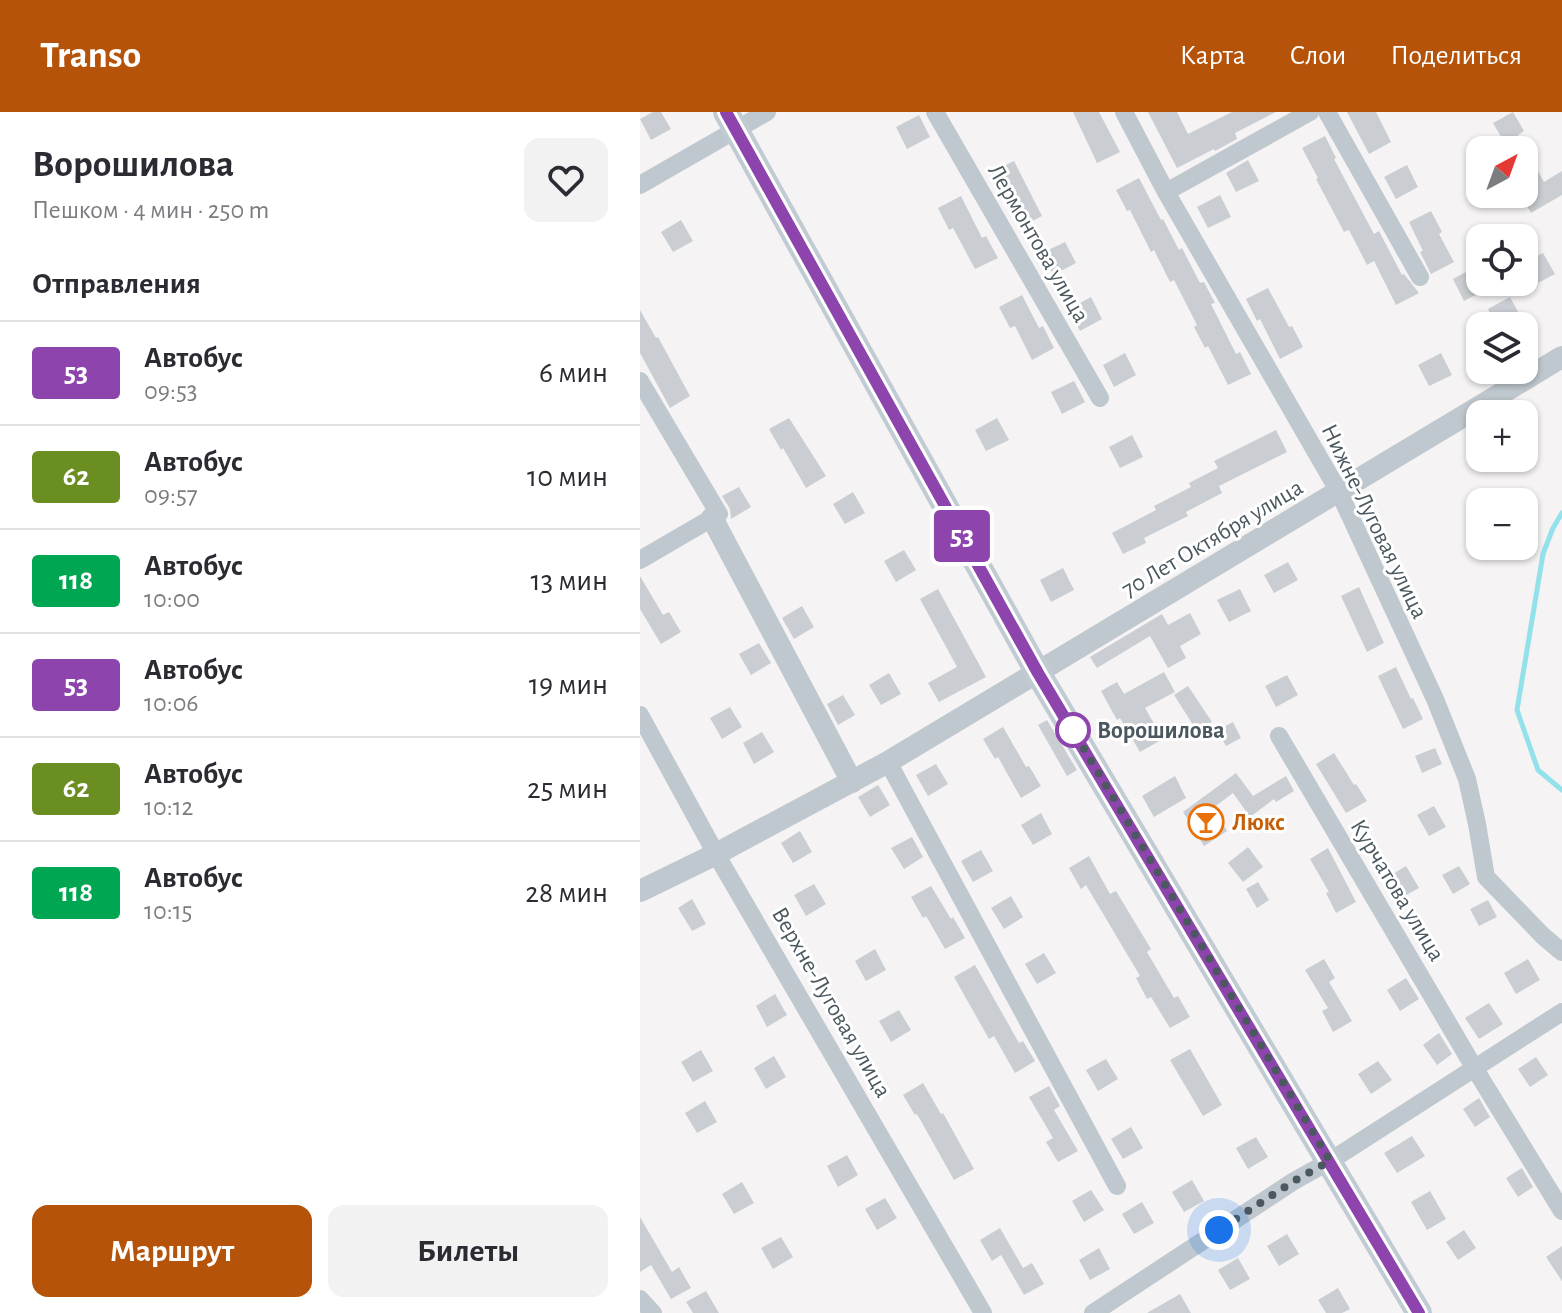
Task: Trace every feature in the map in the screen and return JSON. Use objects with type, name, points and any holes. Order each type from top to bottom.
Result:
[{"type":"main road","points":[[731,121],[1038,673],[1419,1313]]},
{"type":"street","points":[[640,185],[731,121],[767,112]]},
{"type":"street","name":"Лермонтова улица","points":[[935,112],[1100,398]]},
{"type":"street","name":"Нижне-Луговая улица","points":[[1124,112],[1166,192],[1339,492],[1435,699],[1467,779],[1486,877],[1562,952]]},
{"type":"street","points":[[1166,192],[1310,112]]},
{"type":"street","points":[[1327,112],[1420,277]]},
{"type":"street","name":"70 Лет Октября улица","points":[[640,891],[888,762],[1556,361]]},
{"type":"street","points":[[640,381],[715,516],[852,782]]},
{"type":"street","points":[[640,560],[715,516]]},
{"type":"street","name":"Верхне-Луговая улица","points":[[640,715],[716,854],[983,1313]]},
{"type":"street","name":"Курчатова улица","points":[[1279,736],[1562,1211]]},
{"type":"street","points":[[888,762],[1117,1186]]},
{"type":"street","points":[[1093,1313],[1294,1181],[1562,1012]]},
{"type":"street","points":[[640,1299],[653,1313]]},
{"type":"building","points":[[653,112],[661,112],[671,129],[651,140],[640,119]]},
{"type":"building","points":[[1073,112],[1099,112],[1120,152],[1097,163]]},
{"type":"building","points":[[1148,112],[1177,112],[1188,134],[1232,112],[1276,112],[1235,133],[1237,139],[1177,168]]},
{"type":"building","points":[[1347,112],[1376,112],[1391,142],[1369,154]]},
{"type":"building","points":[[1513,112],[1524,131],[1519,136],[1501,136],[1493,123]]},
{"type":"building","points":[[919,115],[930,137],[907,149],[896,127]]},
{"type":"building","points":[[1325,136],[1374,234],[1379,231],[1402,275],[1419,293],[1396,305],[1374,261],[1367,265],[1349,230],[1344,232],[1302,148]]},
{"type":"building","points":[[1248,160],[1259,181],[1236,192],[1226,173]]},
{"type":"building","points":[[1014,161],[1042,216],[1019,228],[991,172]]},
{"type":"building","points":[[1407,165],[1418,187],[1396,199],[1384,177]]},
{"type":"building","points":[[1538,171],[1544,182],[1562,171],[1562,195],[1531,213],[1528,208],[1538,208]]},
{"type":"building","points":[[1139,178],[1179,250],[1182,248],[1200,283],[1204,282],[1215,303],[1211,304],[1236,354],[1240,352],[1251,374],[1228,385],[1208,346],[1205,348],[1174,280],[1170,282],[1116,190]]},
{"type":"building","points":[[1220,195],[1231,217],[1208,228],[1197,207]]},
{"type":"building","points":[[961,196],[982,238],[986,236],[998,258],[975,269],[953,228],[949,230],[938,208]]},
{"type":"building","points":[[1431,211],[1454,262],[1431,274],[1409,222]]},
{"type":"building","points":[[681,220],[693,241],[673,252],[661,232]]},
{"type":"building","points":[[1065,242],[1076,263],[1053,275],[1042,253]]},
{"type":"building","points":[[1543,253],[1555,274],[1538,283],[1538,256]]},
{"type":"building","points":[[1466,272],[1466,296],[1474,296],[1464,301],[1453,279]]},
{"type":"building","points":[[1268,288],[1303,347],[1280,359],[1246,299]]},
{"type":"building","points":[[1022,295],[1039,328],[1043,326],[1054,348],[1032,360],[1015,326],[1010,328],[999,307]]},
{"type":"building","points":[[1091,297],[1102,319],[1080,331],[1069,309]]},
{"type":"building","points":[[1510,297],[1518,312],[1489,312],[1488,309]]},
{"type":"building","points":[[640,310],[690,396],[670,408],[640,353]]},
{"type":"building","points":[[1125,353],[1136,375],[1114,387],[1103,365]]},
{"type":"building","points":[[1441,353],[1452,375],[1429,386],[1418,365]]},
{"type":"building","points":[[1074,381],[1085,402],[1062,414],[1051,392]]},
{"type":"building","points":[[789,418],[826,476],[806,488],[769,429]]},
{"type":"building","points":[[997,418],[1009,440],[986,451],[975,430]]},
{"type":"building","points":[[1276,430],[1287,452],[1219,486],[1222,493],[1186,512],[1188,516],[1144,538],[1146,543],[1123,554],[1112,533],[1156,510],[1154,506],[1191,487],[1189,483],[1218,468],[1214,461]]},
{"type":"building","points":[[1132,435],[1143,457],[1120,468],[1109,447]]},
{"type":"building","points":[[739,487],[751,507],[731,519],[730,509],[722,496]]},
{"type":"building","points":[[853,492],[865,513],[845,524],[833,504]]},
{"type":"building","points":[[904,550],[916,570],[896,582],[884,561]]},
{"type":"building","points":[[1288,562],[1298,580],[1274,593],[1264,575]]},
{"type":"building","points":[[1063,568],[1074,590],[1051,602],[1040,580]]},
{"type":"building","points":[[640,576],[663,615],[669,612],[681,632],[661,644],[640,609]]},
{"type":"building","points":[[1359,587],[1384,643],[1367,652],[1341,596]]},
{"type":"building","points":[[938,589],[986,677],[939,702],[928,683],[957,667],[920,599]]},
{"type":"building","points":[[1240,589],[1251,611],[1229,622],[1217,600]]},
{"type":"building","points":[[802,606],[814,627],[794,639],[782,618]]},
{"type":"building","points":[[1190,613],[1201,634],[1180,646],[1186,658],[1168,668],[1150,636],[1097,668],[1090,657],[1162,614],[1168,625]]},
{"type":"building","points":[[759,643],[771,663],[751,675],[739,654]]},
{"type":"building","points":[[1396,667],[1423,719],[1403,729],[1378,676]]},
{"type":"building","points":[[1164,672],[1175,692],[1145,708],[1163,739],[1140,752],[1101,691],[1117,682],[1124,694]]},
{"type":"building","points":[[889,673],[901,694],[881,705],[869,685]]},
{"type":"building","points":[[1287,675],[1298,695],[1276,707],[1265,686]]},
{"type":"building","points":[[1188,686],[1212,722],[1197,731],[1174,695]]},
{"type":"building","points":[[843,695],[855,715],[838,725],[827,704]]},
{"type":"building","points":[[730,707],[742,727],[722,739],[710,718]]},
{"type":"building","points":[[1047,720],[1077,770],[1067,776],[1038,725]]},
{"type":"building","points":[[1233,722],[1241,738],[1226,746],[1217,730]]},
{"type":"building","points":[[1003,727],[1041,786],[1021,798],[998,757],[995,759],[983,739]]},
{"type":"building","points":[[762,732],[774,752],[754,764],[743,743]]},
{"type":"building","points":[[1435,748],[1442,764],[1422,773],[1415,756]]},
{"type":"building","points":[[1334,753],[1367,801],[1346,813],[1316,764]]},
{"type":"building","points":[[936,764],[948,784],[928,796],[916,775]]},
{"type":"building","points":[[1236,773],[1253,796],[1286,776],[1294,791],[1276,802],[1274,799],[1250,817],[1233,793],[1213,808],[1227,831],[1204,846],[1183,812]]},
{"type":"building","points":[[1175,776],[1186,798],[1154,817],[1142,796]]},
{"type":"building","points":[[878,785],[890,805],[870,817],[858,797]]},
{"type":"building","points":[[1434,806],[1446,827],[1429,836],[1417,815]]},
{"type":"building","points":[[1041,813],[1052,834],[1033,845],[1021,825]]},
{"type":"building","points":[[800,831],[812,852],[793,863],[781,843]]},
{"type":"building","points":[[912,837],[923,857],[904,869],[891,848]]},
{"type":"building","points":[[1248,847],[1263,867],[1243,882],[1228,863]]},
{"type":"building","points":[[1328,848],[1356,902],[1336,913],[1326,893],[1329,892],[1310,859]]},
{"type":"building","points":[[981,850],[993,871],[973,882],[961,861]]},
{"type":"building","points":[[1089,856],[1110,894],[1116,891],[1151,949],[1147,952],[1174,998],[1178,996],[1190,1017],[1170,1028],[1151,997],[1147,999],[1136,978],[1140,976],[1086,885],[1081,889],[1069,868]]},
{"type":"building","points":[[1406,866],[1419,888],[1399,899],[1386,878]]},
{"type":"building","points":[[1459,866],[1470,884],[1453,894],[1442,875]]},
{"type":"building","points":[[1258,882],[1269,900],[1257,908],[1246,889]]},
{"type":"building","points":[[814,884],[826,904],[806,916],[794,895]]},
{"type":"building","points":[[931,886],[965,938],[945,949],[911,897]]},
{"type":"building","points":[[1011,896],[1023,917],[1004,929],[991,908]]},
{"type":"building","points":[[692,899],[706,924],[692,931],[678,908]]},
{"type":"building","points":[[1488,900],[1497,917],[1479,926],[1470,909]]},
{"type":"building","points":[[875,949],[886,970],[866,981],[855,961]]},
{"type":"building","points":[[1044,953],[1056,973],[1037,984],[1025,964]]},
{"type":"building","points":[[1324,959],[1335,978],[1329,982],[1352,1021],[1333,1032],[1322,1011],[1328,1008],[1305,970]]},
{"type":"building","points":[[1528,959],[1540,980],[1516,994],[1504,973]]},
{"type":"building","points":[[975,965],[1019,1043],[1023,1041],[1035,1061],[1015,1073],[994,1036],[989,1039],[954,977]]},
{"type":"building","points":[[1406,978],[1419,999],[1400,1011],[1387,990]]},
{"type":"building","points":[[775,994],[787,1015],[767,1027],[756,1006]]},
{"type":"building","points":[[1489,1003],[1503,1024],[1479,1039],[1465,1018]]},
{"type":"building","points":[[899,1010],[911,1030],[891,1042],[879,1021]]},
{"type":"building","points":[[1439,1033],[1452,1054],[1437,1065],[1423,1045]]},
{"type":"building","points":[[1190,1049],[1222,1105],[1203,1116],[1170,1060]]},
{"type":"building","points":[[701,1050],[713,1071],[693,1082],[681,1062]]},
{"type":"building","points":[[774,1056],[786,1077],[766,1089],[754,1068]]},
{"type":"building","points":[[1536,1057],[1548,1075],[1530,1087],[1518,1069]]},
{"type":"building","points":[[1106,1059],[1118,1079],[1098,1091],[1086,1070]]},
{"type":"building","points":[[1378,1061],[1392,1080],[1371,1094],[1358,1074]]},
{"type":"building","points":[[923,1083],[974,1169],[954,1180],[903,1095]]},
{"type":"building","points":[[1049,1086],[1060,1106],[1054,1110],[1078,1151],[1058,1162],[1046,1142],[1053,1138],[1029,1097]]},
{"type":"building","points":[[1479,1098],[1490,1117],[1475,1127],[1463,1109]]},
{"type":"building","points":[[705,1101],[717,1122],[697,1133],[685,1113]]},
{"type":"building","points":[[1131,1127],[1143,1148],[1123,1159],[1111,1139]]},
{"type":"building","points":[[1412,1136],[1425,1156],[1397,1173],[1384,1153]]},
{"type":"building","points":[[1256,1137],[1268,1157],[1248,1169],[1236,1148]]},
{"type":"building","points":[[847,1155],[858,1175],[838,1187],[827,1166]]},
{"type":"building","points":[[1522,1168],[1533,1187],[1518,1197],[1506,1178]]},
{"type":"building","points":[[1192,1180],[1204,1201],[1184,1212],[1172,1192]]},
{"type":"building","points":[[742,1182],[754,1203],[734,1214],[722,1194]]},
{"type":"building","points":[[1091,1190],[1104,1210],[1084,1222],[1072,1201]]},
{"type":"building","points":[[1430,1191],[1446,1219],[1427,1230],[1411,1202]]},
{"type":"building","points":[[885,1198],[897,1218],[877,1230],[865,1209]]},
{"type":"building","points":[[1142,1202],[1154,1223],[1134,1234],[1122,1214]]},
{"type":"building","points":[[640,1217],[672,1272],[679,1267],[691,1288],[671,1299],[651,1265],[640,1272]]},
{"type":"building","points":[[1000,1228],[1023,1268],[1032,1263],[1044,1284],[1024,1295],[1001,1255],[992,1261],[980,1240]]},
{"type":"building","points":[[1464,1230],[1476,1248],[1458,1260],[1446,1242]]},
{"type":"building","points":[[1287,1234],[1299,1254],[1279,1266],[1267,1246]]},
{"type":"building","points":[[781,1237],[793,1257],[773,1269],[761,1248]]},
{"type":"building","points":[[1562,1246],[1562,1281],[1546,1257]]},
{"type":"building","points":[[1099,1248],[1110,1269],[1090,1280],[1079,1260]]},
{"type":"building","points":[[1238,1258],[1250,1279],[1230,1290],[1218,1270]]},
{"type":"building","points":[[1338,1288],[1350,1309],[1342,1313],[1326,1313],[1318,1300]]},
{"type":"building","points":[[706,1291],[719,1313],[693,1313],[686,1302]]},
{"type":"building","points":[[1180,1294],[1191,1313],[1147,1313]]},
{"type":"waterway","points":[[1562,513],[1543,554],[1517,710],[1538,770],[1562,790]]},
{"type":"bus line","name":"53","points":[[726,112],[1038,673],[1419,1313]]},
{"type":"place","name":"Ворошилова","points":[[1073,730]]},
{"type":"place","name":"Люкс","points":[[1206,822]]},
{"type":"route","points":[[1073,730],[1071,727],[1330,1161],[1219,1230]]}]
